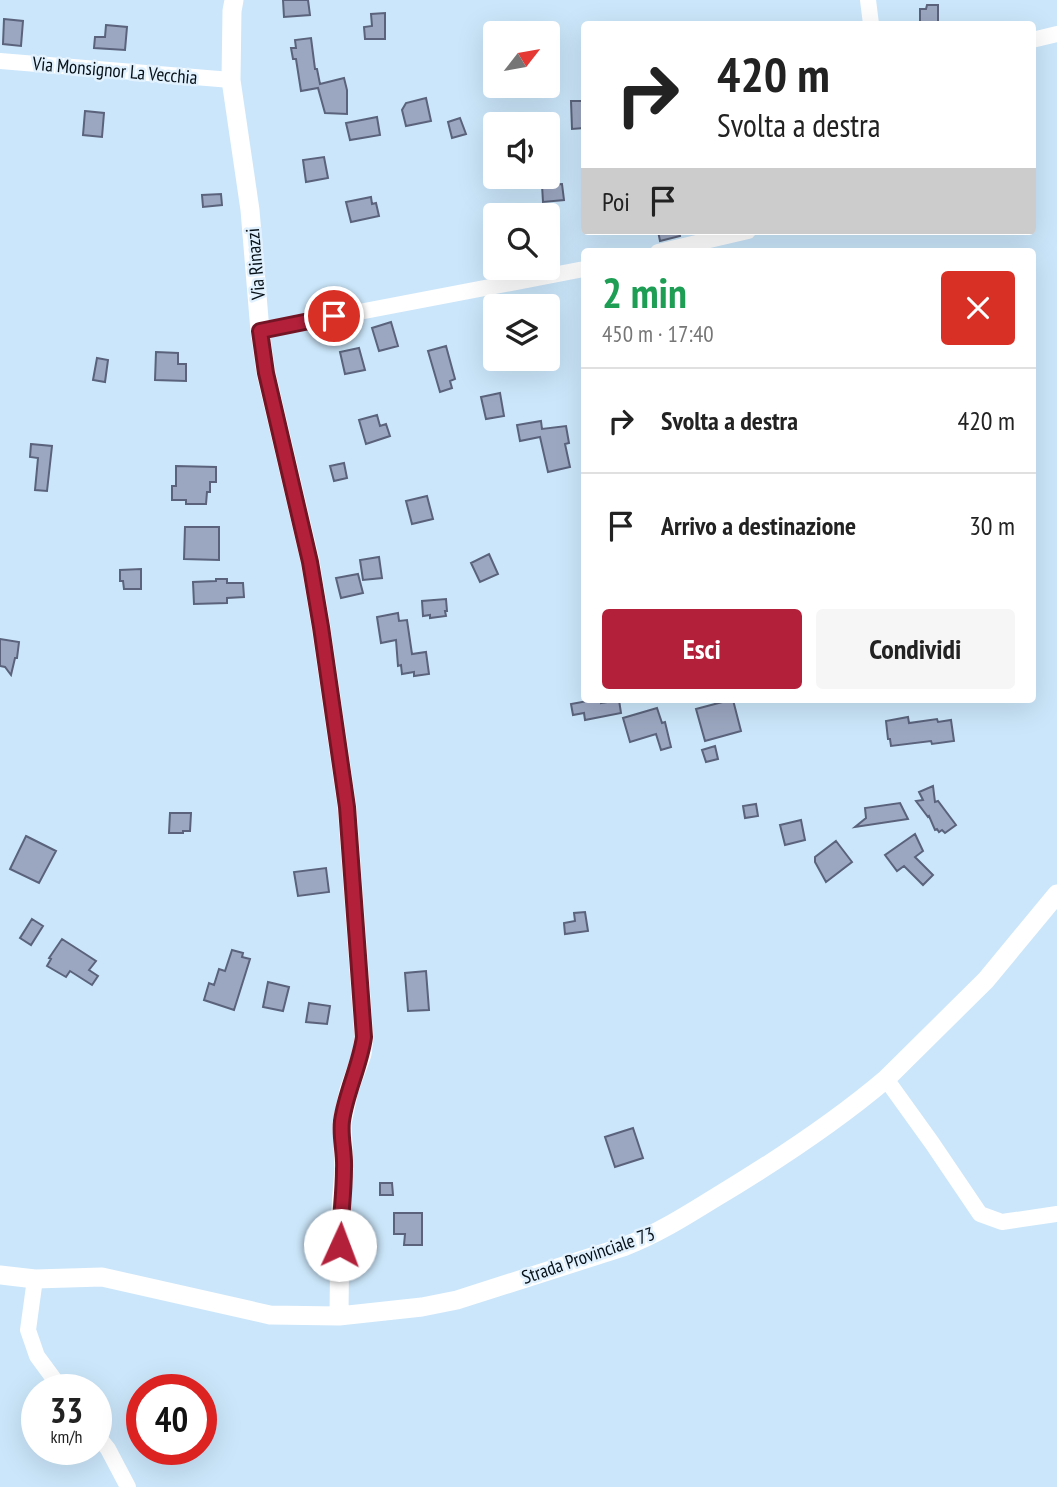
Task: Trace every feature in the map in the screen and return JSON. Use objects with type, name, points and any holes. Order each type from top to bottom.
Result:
[{"type":"street","name":"Via Rinazzi","points":[[234,0],[231,80],[250,210],[260,331],[266,373],[317,601],[347,807],[354,883],[364,1037],[362,1054],[349,1090],[342,1123],[344,1168],[340,1221],[340,1316]]},
{"type":"street","points":[[868,0],[871,21]]},
{"type":"street","points":[[1036,39],[1057,34]]},
{"type":"street","name":"Via Monsignor La Vecchia","points":[[0,61],[231,80]]},
{"type":"street","points":[[675,248],[731,235]]},
{"type":"street","points":[[260,331],[581,270]]},
{"type":"street","name":"Strada Provinciale 73","points":[[0,1275],[35,1279],[102,1277],[270,1315],[340,1316],[422,1307],[457,1300],[646,1238],[768,1166],[869,1094],[986,980],[1057,894]]},
{"type":"street","points":[[886,1079],[980,1214],[1002,1222],[1057,1214]]},
{"type":"street","points":[[35,1279],[28,1330],[37,1356],[50,1374]]},
{"type":"street","points":[[112,1457],[128,1487]]},
{"type":"building","points":[[283,0],[308,0],[310,15],[284,17]]},
{"type":"building","points":[[927,5],[938,5],[938,21],[920,21],[920,9],[926,9]]},
{"type":"building","points":[[385,13],[385,39],[365,39],[364,27],[372,26],[371,14]]},
{"type":"building","points":[[4,19],[23,21],[21,46],[3,44]]},
{"type":"building","points":[[106,25],[127,27],[125,50],[94,48],[95,37],[105,37]]},
{"type":"building","points":[[311,38],[320,84],[344,78],[347,114],[325,113],[318,88],[301,91],[296,59],[293,59],[291,48],[296,48],[295,40]]},
{"type":"building","points":[[426,98],[431,121],[406,126],[402,110],[406,103]]},
{"type":"building","points":[[571,101],[581,101],[581,128],[572,129]]},
{"type":"building","points":[[85,111],[104,113],[102,137],[83,135]]},
{"type":"building","points":[[377,117],[380,135],[350,140],[346,123]]},
{"type":"building","points":[[460,118],[466,134],[452,138],[448,122]]},
{"type":"building","points":[[324,157],[328,178],[306,182],[303,160]]},
{"type":"building","points":[[560,184],[564,200],[543,202],[542,189],[560,189]]},
{"type":"building","points":[[221,194],[222,205],[203,207],[202,195]]},
{"type":"building","points":[[371,197],[372,204],[376,203],[379,216],[351,222],[346,202]]},
{"type":"building","points":[[659,235],[680,235],[680,236],[660,241]]},
{"type":"building","points":[[391,322],[398,346],[379,351],[372,328]]},
{"type":"building","points":[[446,346],[455,379],[450,381],[452,388],[440,392],[428,351]]},
{"type":"building","points":[[359,348],[365,370],[345,374],[340,352]]},
{"type":"building","points":[[156,352],[178,353],[178,364],[186,364],[186,381],[155,380]]},
{"type":"building","points":[[97,358],[108,360],[105,382],[93,380]]},
{"type":"building","points":[[500,393],[504,416],[486,419],[481,397]]},
{"type":"building","points":[[377,415],[380,426],[386,424],[390,436],[366,444],[359,420]]},
{"type":"building","points":[[541,421],[542,429],[566,426],[569,443],[565,444],[570,467],[548,472],[540,437],[520,441],[517,425]]},
{"type":"building","points":[[31,444],[52,446],[47,491],[35,490],[38,458],[30,457]]},
{"type":"building","points":[[344,463],[347,478],[334,481],[330,466]]},
{"type":"building","points":[[176,466],[216,467],[216,482],[210,482],[206,504],[186,504],[186,500],[172,500],[172,486],[176,486]]},
{"type":"building","points":[[427,496],[433,519],[412,524],[406,501]]},
{"type":"building","points":[[185,527],[219,527],[219,560],[184,559]]},
{"type":"building","points":[[489,554],[498,574],[480,582],[471,563]]},
{"type":"building","points":[[379,557],[382,578],[363,580],[360,560]]},
{"type":"building","points":[[141,569],[141,589],[124,589],[123,581],[120,581],[120,570]]},
{"type":"building","points":[[358,574],[363,593],[341,598],[336,578]]},
{"type":"building","points":[[227,579],[227,583],[243,583],[244,597],[227,598],[227,603],[194,604],[193,582]]},
{"type":"building","points":[[446,599],[446,616],[423,616],[422,601]]},
{"type":"building","points":[[398,613],[399,621],[407,620],[412,654],[426,652],[429,674],[402,674],[401,665],[398,666],[396,640],[381,643],[377,617]]},
{"type":"building","points":[[0,639],[19,642],[11,675],[5,667],[0,666]]},
{"type":"building","points":[[619,703],[621,713],[585,720],[584,713],[573,715],[571,704]]},
{"type":"building","points":[[719,703],[734,703],[741,731],[705,741],[696,709]]},
{"type":"building","points":[[657,708],[662,723],[665,722],[671,747],[661,750],[656,734],[630,742],[623,718]]},
{"type":"building","points":[[908,717],[909,723],[951,720],[954,741],[891,746],[886,721]]},
{"type":"building","points":[[715,746],[718,759],[706,762],[702,750]]},
{"type":"building","points":[[933,786],[935,802],[938,801],[956,825],[945,833],[935,830],[929,816],[916,801],[923,800],[919,792]]},
{"type":"building","points":[[900,803],[908,819],[855,827],[866,818],[865,808]]},
{"type":"building","points":[[756,804],[758,816],[745,818],[743,806]]},
{"type":"building","points":[[170,813],[191,813],[190,831],[169,833]]},
{"type":"building","points":[[801,820],[805,840],[785,845],[780,825]]},
{"type":"building","points":[[915,834],[923,851],[915,857],[933,875],[923,885],[904,866],[897,871],[885,855]]},
{"type":"building","points":[[26,836],[56,851],[39,883],[10,869]]},
{"type":"building","points":[[836,841],[852,862],[826,882],[815,857]]},
{"type":"building","points":[[326,868],[329,892],[298,896],[294,872]]},
{"type":"building","points":[[585,912],[588,931],[565,934],[564,923],[575,921],[574,913]]},
{"type":"building","points":[[32,919],[43,926],[31,945],[20,938]]},
{"type":"building","points":[[62,939],[96,961],[89,970],[98,976],[92,985],[70,971],[66,977],[47,966],[51,959],[49,958]]},
{"type":"building","points":[[232,950],[243,953],[242,957],[250,959],[234,1010],[204,1000],[209,983],[214,985],[219,969],[225,971]]},
{"type":"building","points":[[426,971],[429,1010],[408,1011],[405,973]]},
{"type":"building","points":[[268,982],[289,987],[283,1011],[263,1007]]},
{"type":"building","points":[[309,1003],[330,1006],[327,1024],[306,1022]]},
{"type":"building","points":[[633,1128],[643,1158],[615,1167],[605,1137]]},
{"type":"building","points":[[380,1183],[392,1183],[393,1195],[380,1195]]},
{"type":"building","points":[[394,1213],[422,1213],[422,1245],[404,1245],[405,1234],[394,1234]]},
{"type":"route","points":[[334,316],[260,331],[266,373],[314,583],[347,807],[354,883],[364,1037],[362,1054],[349,1090],[342,1123],[344,1168],[340,1245]]}]
